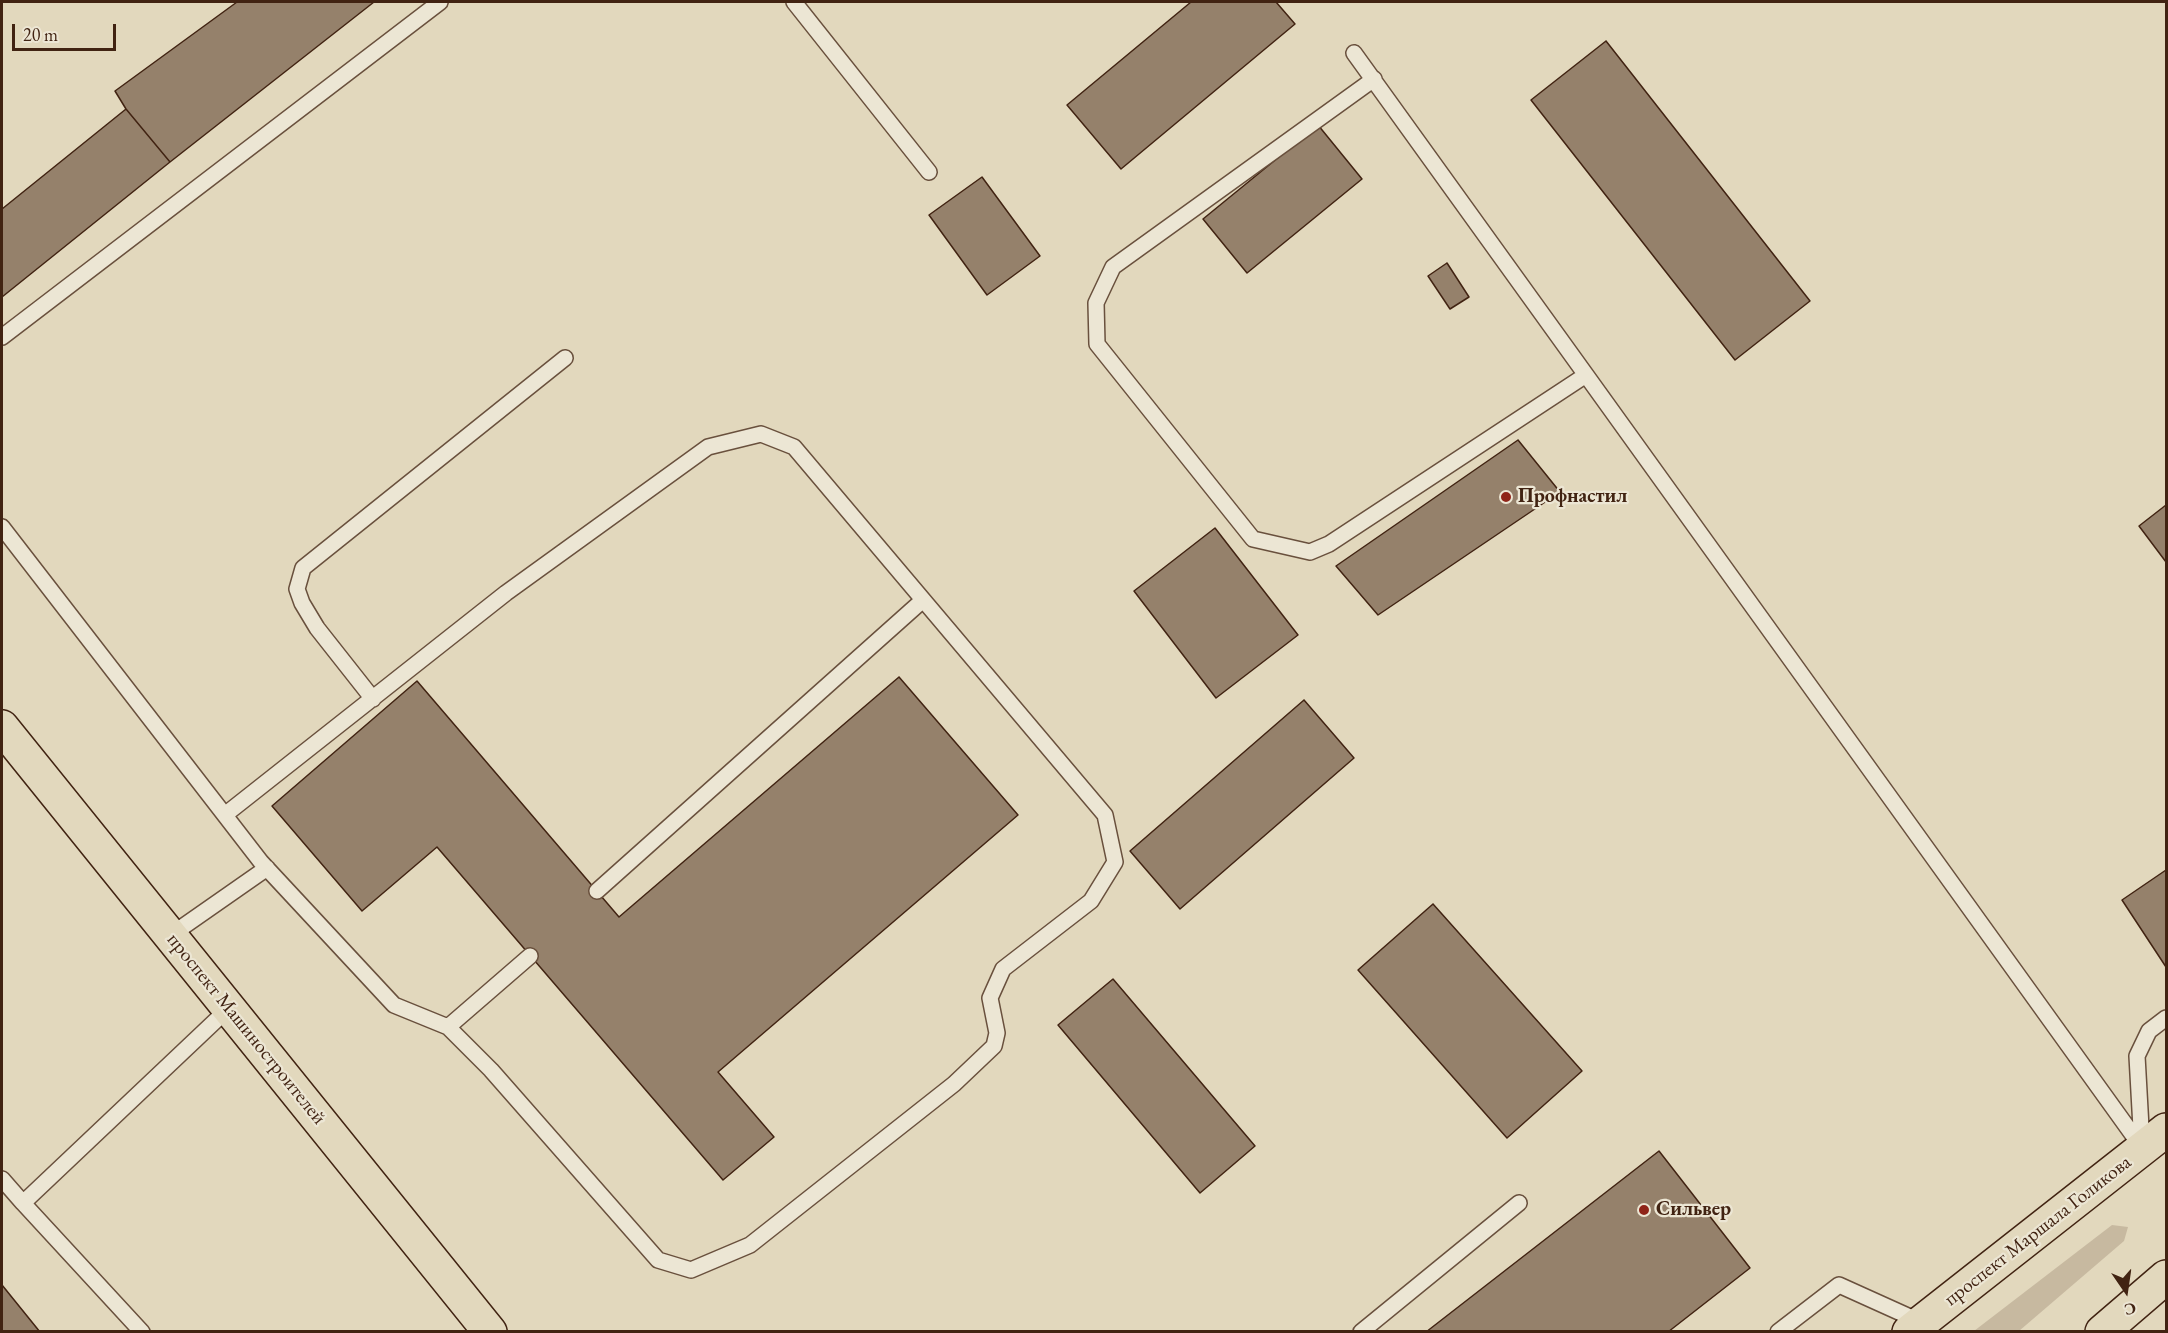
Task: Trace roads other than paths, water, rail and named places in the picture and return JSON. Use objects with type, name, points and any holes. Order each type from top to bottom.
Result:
[{"type":"main road","name":"проспект Машиностроителей","points":[[2,728],[490,1332]]},
{"type":"main road","name":"проспект Маршала Голикова","points":[[1915,1327],[2155,1140]]},
{"type":"main road","points":[[2102,1332],[2166,1277]]},
{"type":"lane","points":[[2,337],[440,2]]},
{"type":"lane","points":[[794,2],[929,172]]},
{"type":"lane","points":[[1354,53],[1586,375],[2155,1140]]},
{"type":"lane","points":[[1374,79],[1113,267],[1096,303],[1098,344],[1253,539],[1310,552],[1329,544],[1586,375]]},
{"type":"lane","points":[[373,699],[317,628],[302,603],[297,589],[303,568],[565,357]]},
{"type":"lane","points":[[2,527],[267,868],[394,1005],[448,1027],[491,1070],[658,1260],[691,1270],[750,1245],[954,1084],[994,1046],[997,1034],[990,998],[1003,969],[1091,901],[1114,862],[1104,815],[794,447],[761,434],[708,447],[506,593],[226,814]]},
{"type":"lane","points":[[597,891],[923,600]]},
{"type":"lane","points":[[171,935],[267,868]]},
{"type":"lane","points":[[448,1027],[530,956]]},
{"type":"lane","points":[[23,1203],[230,1008]]},
{"type":"lane","points":[[2155,1140],[2138,1056],[2149,1031],[2166,1018]]},
{"type":"lane","points":[[2,1179],[142,1332]]},
{"type":"lane","points":[[1361,1332],[1519,1203]]},
{"type":"lane","points":[[1778,1332],[1839,1285],[1915,1327]]},
{"type":"place","name":"Профнастил","points":[[1506,497]]},
{"type":"place","name":"Сильвер","points":[[1644,1210]]}]
